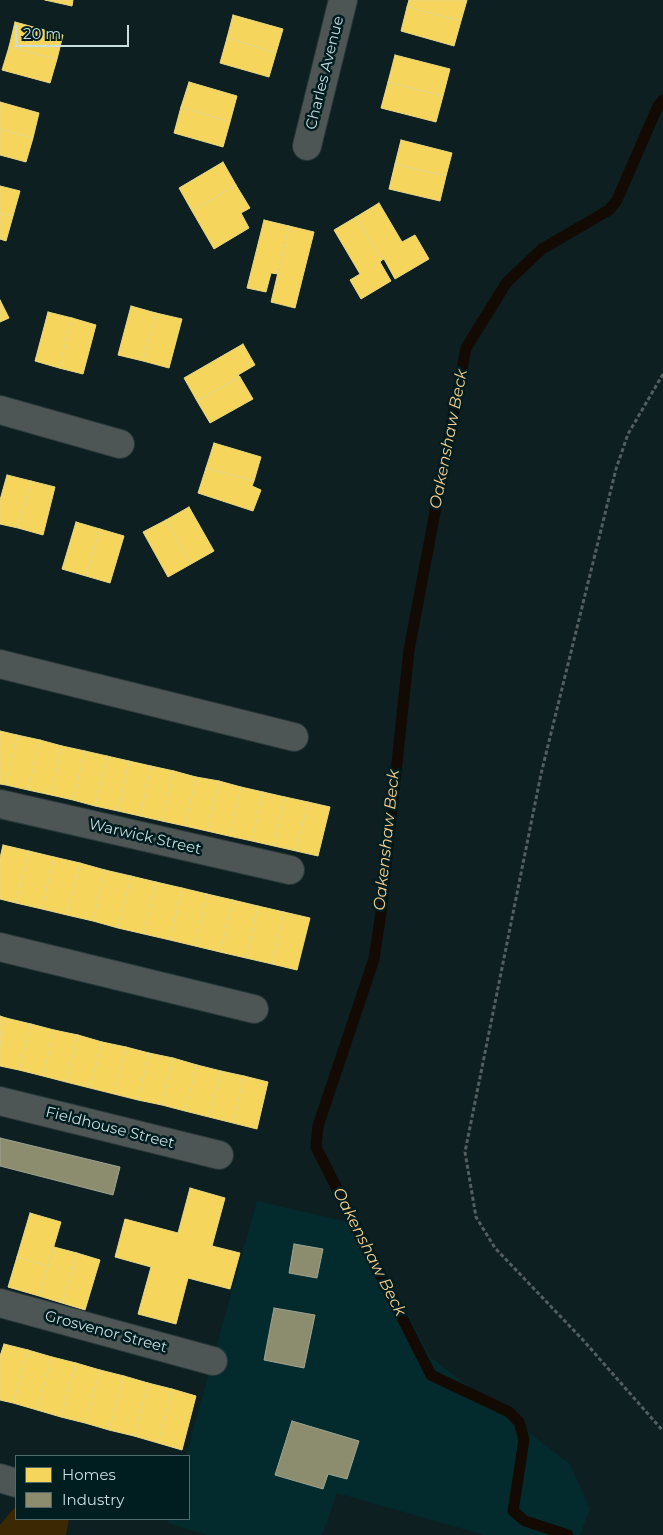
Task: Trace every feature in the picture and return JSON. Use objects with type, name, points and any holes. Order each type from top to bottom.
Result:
[{"type":"street","name":"Charles Avenue","points":[[307,146],[343,0]]},
{"type":"street","points":[[0,410],[120,444]]},
{"type":"street","points":[[0,664],[294,737]]},
{"type":"street","name":"Warwick Street","points":[[0,804],[290,870]]},
{"type":"street","points":[[0,947],[254,1009]]},
{"type":"street","name":"Fieldhouse Street","points":[[0,1100],[219,1155]]},
{"type":"street","name":"Grosvenor Street","points":[[0,1303],[213,1361]]},
{"type":"street","points":[[0,1478],[15,1482]]},
{"type":"path","points":[[663,374],[628,434],[616,469],[541,774],[465,1152],[476,1217],[495,1248],[584,1340],[663,1431]]},
{"type":"shaded area","points":[[257,1201],[361,1225],[430,1357],[570,1464],[590,1509],[580,1535],[484,1535],[337,1493],[322,1535],[207,1535],[168,1523],[169,1520],[190,1520],[190,1455],[186,1455]]},
{"type":"shaded area","points":[[15,1507],[15,1520],[69,1520],[66,1535],[0,1535],[0,1525]]},
{"type":"building: Homes","points":[[45,0],[73,0],[72,6]]},
{"type":"building: Homes","points":[[409,0],[467,0],[461,21],[407,7]]},
{"type":"building: Homes","points":[[407,7],[461,21],[454,46],[401,31]]},
{"type":"building: Homes","points":[[233,15],[283,29],[276,53],[227,38]]},
{"type":"building: Homes","points":[[15,22],[63,35],[57,59],[9,47]]},
{"type":"building: Homes","points":[[227,38],[276,53],[269,77],[220,63]]},
{"type":"building: Homes","points":[[9,47],[57,59],[50,83],[2,70]]},
{"type":"building: Homes","points":[[395,55],[450,69],[443,96],[388,82]]},
{"type":"building: Homes","points":[[189,82],[237,96],[230,122],[181,107]]},
{"type":"building: Homes","points":[[388,82],[443,96],[436,122],[381,108]]},
{"type":"building: Homes","points":[[0,102],[39,113],[33,138],[0,129]]},
{"type":"building: Homes","points":[[181,107],[230,122],[223,147],[174,133]]},
{"type":"building: Homes","points":[[0,129],[33,138],[26,162],[0,155]]},
{"type":"building: Homes","points":[[401,140],[452,153],[446,176],[395,164]]},
{"type":"building: Homes","points":[[223,162],[236,185],[192,211],[179,188]]},
{"type":"building: Homes","points":[[395,164],[446,176],[440,201],[389,189]]},
{"type":"building: Homes","points":[[236,185],[250,208],[241,213],[249,228],[214,249],[192,211]]},
{"type":"building: Homes","points":[[0,186],[20,191],[13,216],[0,213]]},
{"type":"building: Homes","points":[[379,203],[402,242],[415,235],[429,259],[395,279],[356,217]]},
{"type":"building: Homes","points":[[0,213],[13,216],[6,241],[0,239]]},
{"type":"building: Homes","points":[[356,217],[382,260],[380,262],[391,281],[361,299],[350,280],[360,274],[334,230]]},
{"type":"building: Homes","points":[[264,220],[289,226],[278,274],[271,273],[266,292],[247,288]]},
{"type":"building: Homes","points":[[289,226],[314,232],[295,308],[271,302]]},
{"type":"building: Homes","points":[[0,300],[9,318],[0,322]]},
{"type":"building: Homes","points":[[131,306],[156,313],[143,361],[118,355]]},
{"type":"building: Homes","points":[[48,312],[72,318],[59,368],[35,361]]},
{"type":"building: Homes","points":[[156,313],[182,319],[169,368],[143,361]]},
{"type":"building: Homes","points":[[72,318],[96,325],[83,374],[59,368]]},
{"type":"building: Homes","points":[[243,344],[255,365],[238,375],[240,377],[197,401],[184,378]]},
{"type":"building: Homes","points":[[240,377],[253,399],[210,423],[197,401]]},
{"type":"building: Homes","points":[[214,443],[261,457],[254,481],[206,468]]},
{"type":"building: Homes","points":[[206,468],[254,481],[252,486],[261,490],[253,511],[198,493]]},
{"type":"building: Homes","points":[[7,475],[31,481],[18,528],[0,524],[0,500]]},
{"type":"building: Homes","points":[[31,481],[55,487],[43,535],[18,528]]},
{"type":"building: Homes","points":[[189,507],[214,551],[191,564],[166,520]]},
{"type":"building: Homes","points":[[166,520],[191,564],[168,577],[143,532]]},
{"type":"building: Homes","points":[[76,522],[100,529],[86,576],[62,569]]},
{"type":"building: Homes","points":[[100,529],[124,536],[110,583],[86,576]]},
{"type":"building: Homes","points":[[0,731],[17,735],[6,785],[0,784]]},
{"type":"building: Homes","points":[[17,735],[40,740],[28,790],[6,785]]},
{"type":"building: Homes","points":[[40,740],[62,746],[51,795],[28,790]]},
{"type":"building: Homes","points":[[62,746],[85,751],[73,800],[51,795]]},
{"type":"building: Homes","points":[[85,751],[107,756],[95,806],[73,800]]},
{"type":"building: Homes","points":[[107,756],[129,761],[118,811],[95,806]]},
{"type":"building: Homes","points":[[129,761],[151,766],[140,816],[118,811]]},
{"type":"building: Homes","points":[[151,766],[174,771],[162,821],[140,816]]},
{"type":"building: Homes","points":[[174,771],[196,777],[185,826],[162,821]]},
{"type":"building: Homes","points":[[196,777],[219,781],[207,831],[185,826]]},
{"type":"building: Homes","points":[[219,781],[241,787],[229,836],[207,831]]},
{"type":"building: Homes","points":[[241,787],[263,792],[252,841],[229,836]]},
{"type":"building: Homes","points":[[263,792],[285,797],[274,846],[252,841]]},
{"type":"building: Homes","points":[[285,797],[308,802],[296,851],[274,846]]},
{"type":"building: Homes","points":[[308,802],[330,807],[318,856],[296,851]]},
{"type":"building: Homes","points":[[3,845],[29,851],[16,903],[0,899],[0,858]]},
{"type":"building: Homes","points":[[29,851],[54,857],[42,909],[16,903]]},
{"type":"building: Homes","points":[[54,857],[80,863],[67,915],[42,909]]},
{"type":"building: Homes","points":[[80,863],[105,870],[93,921],[67,915]]},
{"type":"building: Homes","points":[[105,870],[131,876],[118,928],[93,921]]},
{"type":"building: Homes","points":[[131,876],[156,882],[144,934],[118,928]]},
{"type":"building: Homes","points":[[156,882],[182,888],[170,940],[144,934]]},
{"type":"building: Homes","points":[[182,888],[207,894],[195,946],[170,940]]},
{"type":"building: Homes","points":[[207,894],[233,900],[220,952],[195,946]]},
{"type":"building: Homes","points":[[233,900],[258,906],[246,958],[220,952]]},
{"type":"building: Homes","points":[[258,906],[284,912],[272,964],[246,958]]},
{"type":"building: Homes","points":[[284,912],[310,918],[297,970],[272,964]]},
{"type":"building: Homes","points":[[0,1016],[6,1018],[0,1044]]},
{"type":"building: Homes","points":[[6,1018],[31,1024],[19,1070],[0,1066],[0,1044]]},
{"type":"building: Homes","points":[[31,1024],[54,1030],[43,1076],[19,1070]]},
{"type":"building: Homes","points":[[54,1030],[78,1035],[66,1082],[43,1076]]},
{"type":"building: Homes","points":[[78,1035],[102,1042],[90,1088],[66,1082]]},
{"type":"building: Homes","points":[[102,1042],[126,1047],[114,1094],[90,1088]]},
{"type":"building: Homes","points":[[126,1047],[149,1053],[138,1100],[114,1094]]},
{"type":"building: Homes","points":[[149,1053],[173,1058],[162,1105],[138,1100]]},
{"type":"building: Homes","points":[[173,1058],[197,1065],[185,1111],[162,1105]]},
{"type":"building: Homes","points":[[197,1065],[221,1071],[209,1117],[185,1111]]},
{"type":"building: Homes","points":[[221,1071],[244,1076],[233,1123],[209,1117]]},
{"type":"building: Homes","points":[[244,1076],[268,1082],[257,1129],[233,1123]]},
{"type":"building: Homes","points":[[190,1188],[225,1198],[212,1246],[240,1253],[230,1289],[188,1278],[176,1324],[138,1314],[151,1267],[115,1257],[125,1219],[178,1233]]},
{"type":"building: Homes","points":[[30,1213],[61,1222],[48,1266],[17,1257]]},
{"type":"building: Homes","points":[[54,1247],[77,1253],[62,1303],[39,1296]]},
{"type":"building: Homes","points":[[77,1253],[100,1260],[85,1310],[62,1303]]},
{"type":"building: Homes","points":[[17,1257],[48,1266],[39,1296],[8,1287]]},
{"type":"building: Homes","points":[[4,1344],[28,1350],[13,1403],[0,1400],[0,1356]]},
{"type":"building: Homes","points":[[28,1350],[52,1357],[37,1410],[13,1403]]},
{"type":"building: Homes","points":[[52,1357],[76,1363],[61,1417],[37,1410]]},
{"type":"building: Homes","points":[[76,1363],[100,1370],[85,1423],[61,1417]]},
{"type":"building: Homes","points":[[100,1370],[124,1376],[109,1430],[85,1423]]},
{"type":"building: Homes","points":[[124,1376],[148,1383],[134,1436],[109,1430]]},
{"type":"building: Homes","points":[[148,1383],[172,1389],[158,1443],[134,1436]]},
{"type":"building: Homes","points":[[172,1389],[196,1396],[182,1450],[158,1443]]},
{"type":"building: Industry","points":[[0,1138],[120,1167],[113,1195],[0,1166]]},
{"type":"building: Industry","points":[[294,1244],[323,1249],[317,1278],[289,1273]]},
{"type":"building: Industry","points":[[274,1308],[315,1315],[304,1368],[264,1360]]},
{"type":"building: Industry","points":[[292,1421],[359,1441],[347,1479],[328,1474],[323,1489],[275,1475]]},
{"type":"waterway","name":"Oakenshaw Beck","points":[[568,1535],[525,1521],[513,1511],[524,1440],[519,1422],[509,1412],[431,1375],[316,1147],[318,1126],[374,959],[381,913],[409,650],[466,348],[507,282],[542,249],[609,210],[617,200],[658,106],[663,100]]}]
